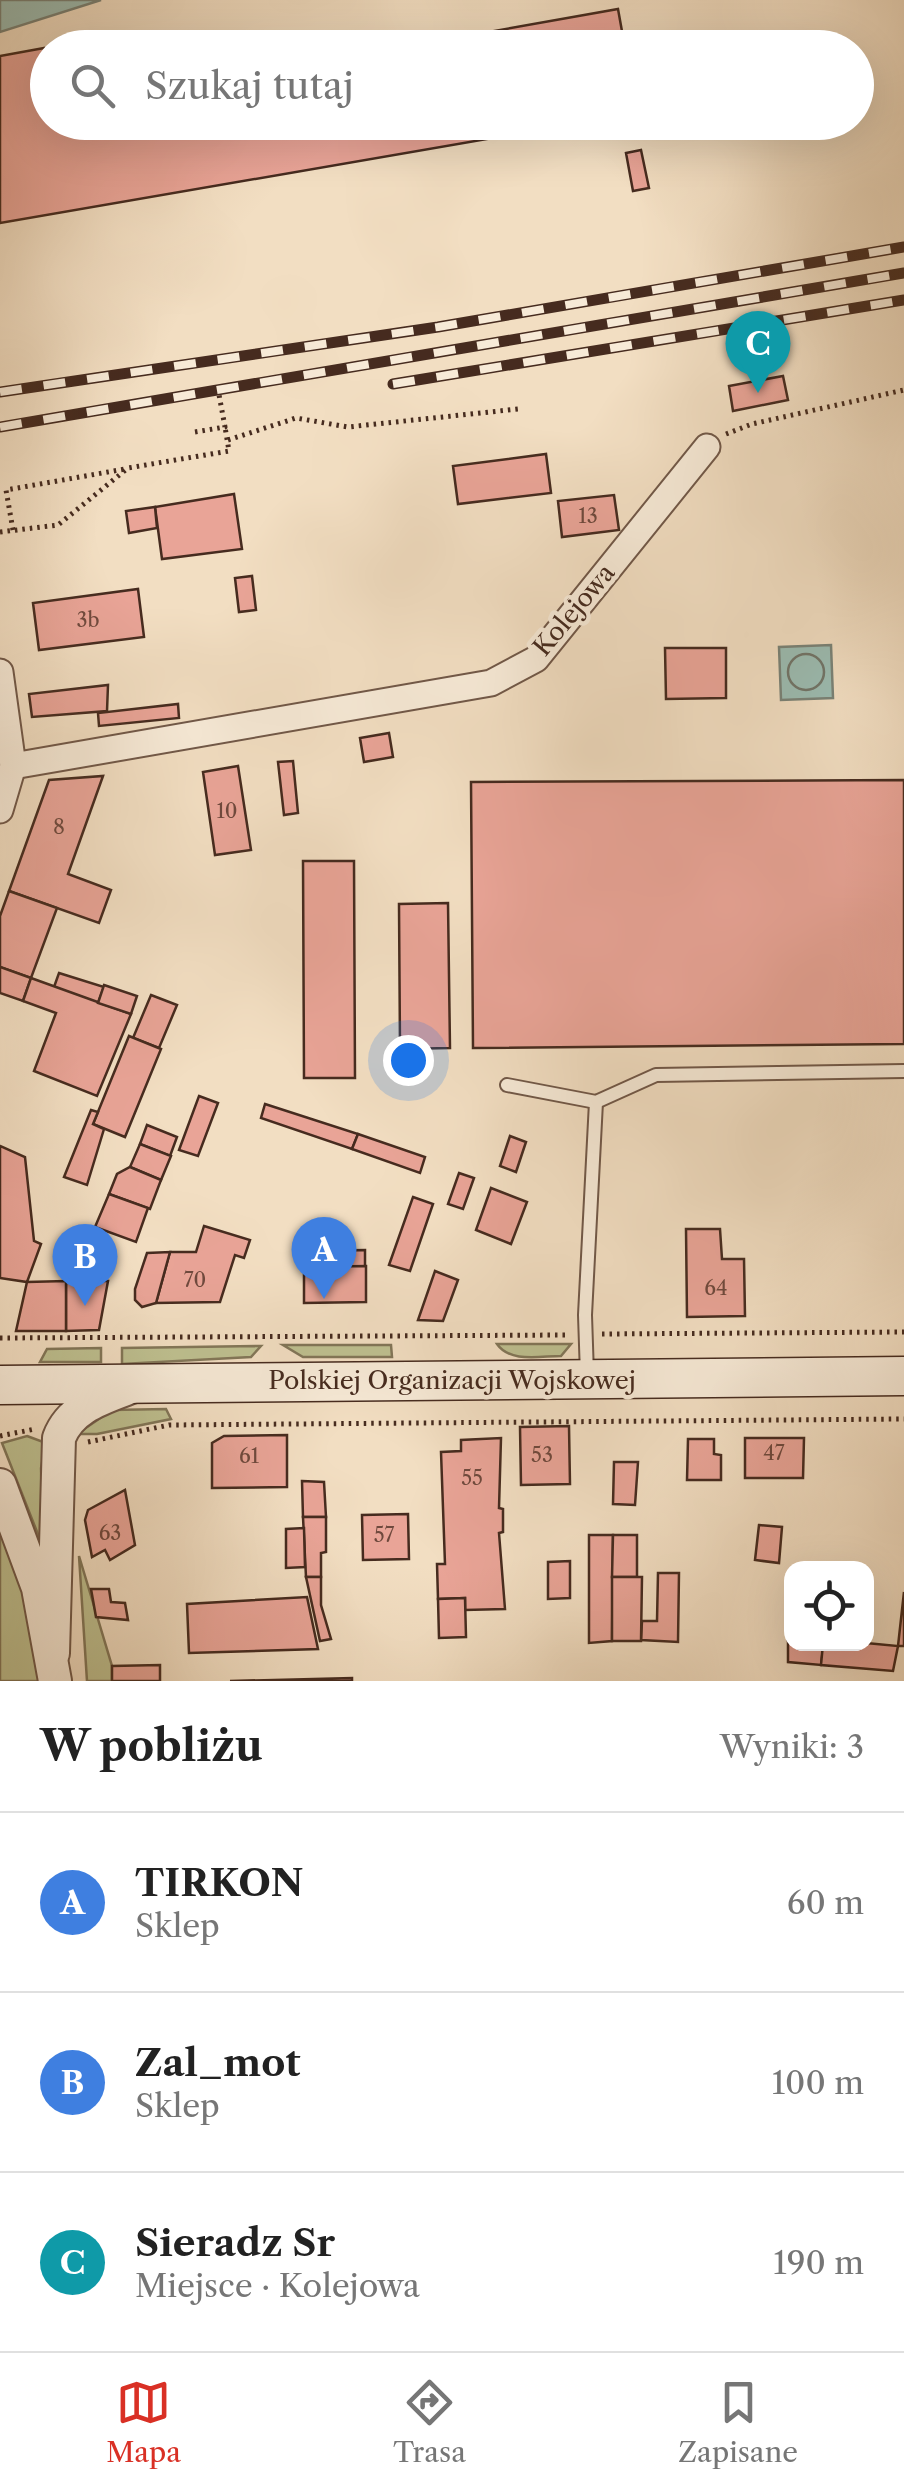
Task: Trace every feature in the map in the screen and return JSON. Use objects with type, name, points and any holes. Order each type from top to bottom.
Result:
[{"type":"main road","name":"Polskiej Organizacji Wojskowej","points":[[0,1385],[904,1376]]},
{"type":"street","name":"Kolejowa","points":[[13,766],[490,682],[536,659],[707,446]]},
{"type":"street","points":[[0,672],[13,766],[0,810]]},
{"type":"street","points":[[54,1667],[54,1462],[59,1438],[69,1419],[84,1407],[140,1383]]},
{"type":"street","points":[[0,1485],[38,1588],[54,1667]]},
{"type":"lane","points":[[507,1085],[596,1102],[656,1075],[904,1071]]},
{"type":"lane","points":[[588,1378],[584,1334],[596,1102]]},
{"type":"path","points":[[13,530],[3,490],[229,452],[218,384]]},
{"type":"path","points":[[707,446],[752,424],[904,390]]},
{"type":"path","points":[[228,440],[296,418],[348,427],[518,409]]},
{"type":"path","points":[[195,432],[225,427]]},
{"type":"path","points":[[0,532],[58,525],[128,468]]},
{"type":"path","points":[[0,1338],[904,1332]]},
{"type":"path","points":[[75,1445],[169,1425],[904,1419]]},
{"type":"path","points":[[0,1436],[29,1427]]},
{"type":"green space","points":[[497,1344],[571,1344],[561,1356],[535,1357],[510,1354]]},
{"type":"green space","points":[[283,1345],[391,1345],[392,1357],[303,1357]]},
{"type":"green space","points":[[261,1346],[251,1357],[122,1364],[122,1348]]},
{"type":"green space","points":[[101,1348],[101,1362],[40,1362],[47,1349]]},
{"type":"green space","points":[[166,1409],[171,1419],[97,1434],[77,1434],[112,1410]]},
{"type":"green space","points":[[27,1436],[46,1443],[41,1468],[43,1547],[2,1443]]},
{"type":"green space","points":[[0,1523],[23,1587],[41,1681],[0,1681]]},
{"type":"green space","points":[[79,1556],[112,1666],[112,1681],[87,1681]]},
{"type":"water","points":[[0,0],[101,0],[0,32]]},
{"type":"water","points":[[831,645],[833,698],[781,700],[779,647]]},
{"type":"building","points":[[618,9],[622,30],[500,30]]},
{"type":"building","points":[[30,51],[30,140],[481,140],[0,223],[0,56]]},
{"type":"building","points":[[641,150],[649,188],[633,191],[626,153]]},
{"type":"building","points":[[783,376],[788,400],[733,411],[729,386]]},
{"type":"building","points":[[546,454],[551,493],[458,504],[453,466]]},
{"type":"building","points":[[234,494],[242,549],[162,559],[155,507]]},
{"type":"building","points":[[614,495],[619,530],[562,537],[558,501]]},
{"type":"building","points":[[155,507],[157,528],[129,533],[126,511]]},
{"type":"building","points":[[252,576],[256,610],[239,612],[235,578]]},
{"type":"building","points":[[138,589],[144,637],[39,650],[33,603]]},
{"type":"building","points":[[665,648],[726,648],[726,698],[666,699]]},
{"type":"building","points":[[108,685],[107,711],[32,717],[29,694]]},
{"type":"building","points":[[178,704],[179,718],[99,726],[98,713]]},
{"type":"building","points":[[389,733],[393,757],[364,762],[360,738]]},
{"type":"building","points":[[293,761],[298,813],[284,815],[278,762]]},
{"type":"building","points":[[238,766],[251,850],[215,855],[203,772]]},
{"type":"building","points":[[103,776],[68,874],[111,890],[99,923],[9,891],[49,780]]},
{"type":"building","points":[[904,780],[904,1044],[473,1048],[471,782]]},
{"type":"building","points":[[303,861],[354,861],[355,1078],[304,1078]]},
{"type":"building","points":[[9,891],[57,908],[31,978],[0,967],[0,916]]},
{"type":"building","points":[[448,903],[450,1048],[400,1049],[399,904]]},
{"type":"building","points":[[0,967],[31,978],[23,1001],[0,993]]},
{"type":"building","points":[[59,973],[104,987],[98,1003],[54,987]]},
{"type":"building","points":[[31,978],[131,1014],[97,1096],[34,1071],[56,1013],[23,1001]]},
{"type":"building","points":[[104,985],[137,996],[131,1014],[98,1003]]},
{"type":"building","points":[[151,995],[177,1005],[159,1048],[133,1038]]},
{"type":"building","points":[[129,1036],[161,1049],[125,1137],[93,1124]]},
{"type":"building","points":[[199,1096],[218,1103],[198,1156],[179,1150]]},
{"type":"building","points":[[265,1104],[358,1134],[352,1149],[261,1118]]},
{"type":"building","points":[[91,1110],[98,1112],[93,1124],[104,1129],[87,1185],[64,1177]]},
{"type":"building","points":[[147,1125],[177,1137],[170,1156],[140,1144]]},
{"type":"building","points":[[358,1134],[425,1157],[420,1173],[352,1149]]},
{"type":"building","points":[[510,1136],[526,1142],[516,1172],[500,1166]]},
{"type":"building","points":[[140,1144],[171,1156],[161,1180],[130,1167]]},
{"type":"building","points":[[0,1146],[25,1157],[34,1241],[41,1244],[27,1282],[0,1278]]},
{"type":"building","points":[[130,1167],[161,1180],[150,1209],[109,1194],[117,1174]]},
{"type":"building","points":[[459,1173],[474,1178],[463,1209],[448,1204]]},
{"type":"building","points":[[491,1188],[527,1202],[511,1244],[476,1230]]},
{"type":"building","points":[[109,1194],[148,1208],[136,1242],[95,1227]]},
{"type":"building","points":[[413,1197],[433,1204],[410,1271],[389,1265]]},
{"type":"building","points":[[204,1226],[250,1240],[244,1258],[235,1255],[220,1302],[156,1303],[170,1252],[196,1252]]},
{"type":"building","points":[[686,1229],[720,1229],[722,1259],[744,1259],[745,1316],[687,1317]]},
{"type":"building","points":[[365,1250],[365,1266],[305,1267],[305,1251]]},
{"type":"building","points":[[170,1252],[156,1303],[142,1307],[135,1300],[135,1289],[147,1253]]},
{"type":"building","points":[[366,1266],[366,1302],[304,1303],[304,1267]]},
{"type":"building","points":[[435,1271],[458,1280],[443,1321],[418,1320]]},
{"type":"building","points":[[66,1281],[108,1281],[99,1330],[66,1331]]},
{"type":"building","points":[[66,1281],[66,1331],[16,1331],[27,1282]]},
{"type":"building","points":[[569,1426],[570,1484],[521,1485],[520,1427]]},
{"type":"building","points":[[287,1435],[287,1487],[212,1488],[212,1443],[224,1436]]},
{"type":"building","points":[[501,1438],[499,1508],[503,1509],[503,1532],[499,1533],[505,1609],[465,1610],[465,1598],[438,1599],[437,1564],[445,1564],[441,1452],[461,1451],[461,1440]]},
{"type":"building","points":[[745,1438],[804,1438],[803,1478],[745,1478]]},
{"type":"building","points":[[688,1439],[714,1439],[714,1454],[721,1455],[721,1480],[687,1480]]},
{"type":"building","points":[[614,1462],[638,1462],[635,1505],[613,1504]]},
{"type":"building","points":[[302,1481],[324,1482],[326,1517],[303,1517]]},
{"type":"building","points":[[125,1490],[135,1545],[110,1560],[105,1550],[92,1557],[85,1520],[88,1510]]},
{"type":"building","points":[[408,1514],[409,1559],[363,1560],[362,1515]]},
{"type":"building","points":[[303,1517],[326,1517],[321,1577],[306,1577]]},
{"type":"building","points":[[759,1525],[782,1527],[779,1563],[755,1560]]},
{"type":"building","points":[[304,1528],[305,1567],[286,1568],[286,1529]]},
{"type":"building","points":[[589,1535],[613,1535],[612,1641],[589,1643]]},
{"type":"building","points":[[613,1535],[637,1535],[637,1577],[612,1577]]},
{"type":"building","points":[[570,1561],[570,1598],[548,1599],[548,1562]]},
{"type":"building","points":[[658,1573],[679,1573],[678,1642],[641,1640],[642,1621],[657,1621]]},
{"type":"building","points":[[306,1577],[321,1577],[321,1605],[331,1639],[320,1641]]},
{"type":"building","points":[[612,1577],[642,1577],[641,1641],[612,1641]]},
{"type":"building","points":[[91,1589],[109,1589],[111,1602],[125,1603],[128,1620],[96,1617]]},
{"type":"building","points":[[904,1592],[904,1646],[898,1646]]},
{"type":"building","points":[[307,1597],[318,1649],[189,1653],[187,1604]]},
{"type":"building","points":[[465,1598],[466,1637],[439,1638],[438,1599]]},
{"type":"building","points":[[874,1644],[898,1646],[893,1671],[821,1665],[822,1651],[874,1651]]},
{"type":"building","points":[[788,1651],[823,1651],[821,1665],[788,1662]]},
{"type":"building","points":[[160,1665],[160,1681],[112,1681],[112,1666]]},
{"type":"building","points":[[352,1678],[352,1681],[230,1681]]},
{"type":"railway","points":[[0,392],[438,327],[904,247]]},
{"type":"railway","points":[[0,427],[904,273]]},
{"type":"railway","points":[[393,384],[904,300]]},
{"type":"place","name":"Sieradz Sr","points":[[758,393]]},
{"type":"place","name":"TIRKON","points":[[324,1299]]},
{"type":"place","name":"Zal_mot","points":[[85,1306]]}]
